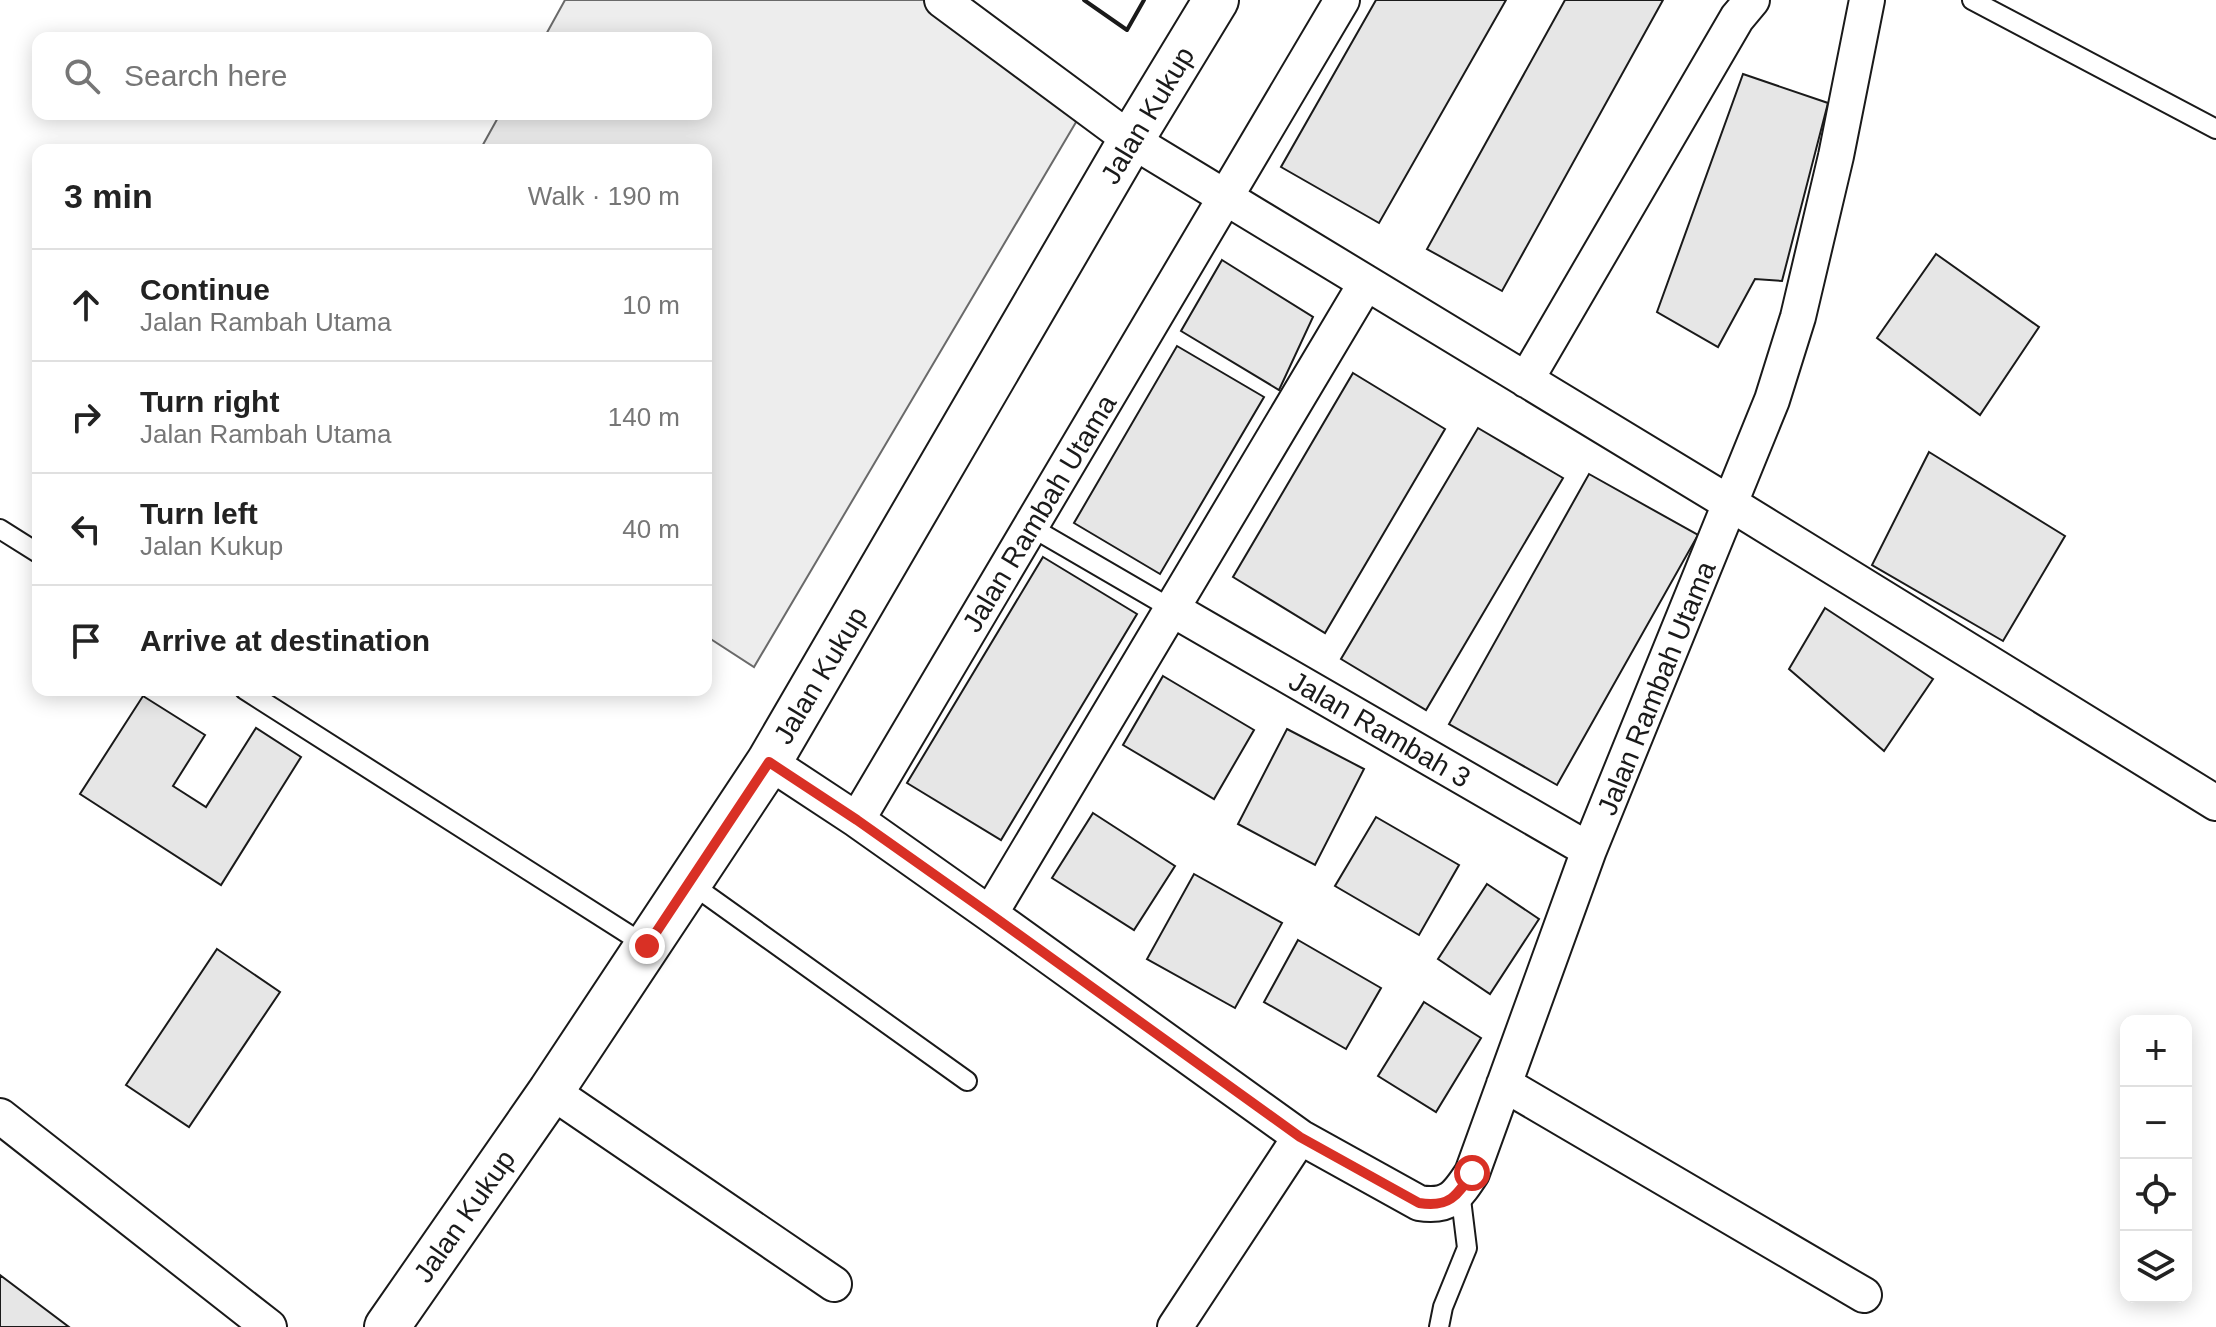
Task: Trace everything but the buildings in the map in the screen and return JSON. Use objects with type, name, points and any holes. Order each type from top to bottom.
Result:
[{"type":"main road","name":"Jalan Kukup","points":[[387,1327],[551,1091],[769,762],[1131,140],[1216,0]]},
{"type":"street","points":[[942,0],[1131,140],[2216,803]]},
{"type":"street","name":"Jalan Rambah Utama","points":[[857,820],[1342,0]]},
{"type":"street","points":[[1526,380],[1737,18],[1752,0]]},
{"type":"street","name":"Jalan Rambah Utama","points":[[1460,1191],[1472,1173],[1589,850],[1772,400],[1798,317],[1836,156],[1867,0]]},
{"type":"street","points":[[990,914],[1366,283]]},
{"type":"street","name":"Jalan Rambah 3","points":[[1172,609],[1589,850]]},
{"type":"street","points":[[769,762],[857,820],[1300,1137],[1419,1203],[1434,1206],[1450,1201],[1460,1191]]},
{"type":"street","points":[[1504,1084],[1864,1295]]},
{"type":"street","points":[[551,1091],[834,1284]]},
{"type":"street","points":[[0,1116],[269,1327]]},
{"type":"street","points":[[1175,1327],[1300,1137]]},
{"type":"lane","points":[[1972,0],[2216,129]]},
{"type":"lane","points":[[1031,527],[1172,609]]},
{"type":"lane","points":[[0,529],[32,549]]},
{"type":"lane","points":[[254,696],[647,946]]},
{"type":"lane","points":[[690,883],[967,1081]]},
{"type":"lane","points":[[1439,1327],[1443,1307],[1467,1248],[1460,1191]]},
{"type":"shaded area","points":[[565,0],[932,0],[1082,112],[754,667],[712,640],[712,144],[483,144],[497,120],[712,120],[712,32],[547,32]]},
{"type":"wall","points":[[1084,0],[1127,30],[1144,0]]},
{"type":"route","points":[[647,946],[769,762],[857,820],[1300,1137],[1419,1203],[1434,1206],[1450,1201],[1472,1173]]}]
